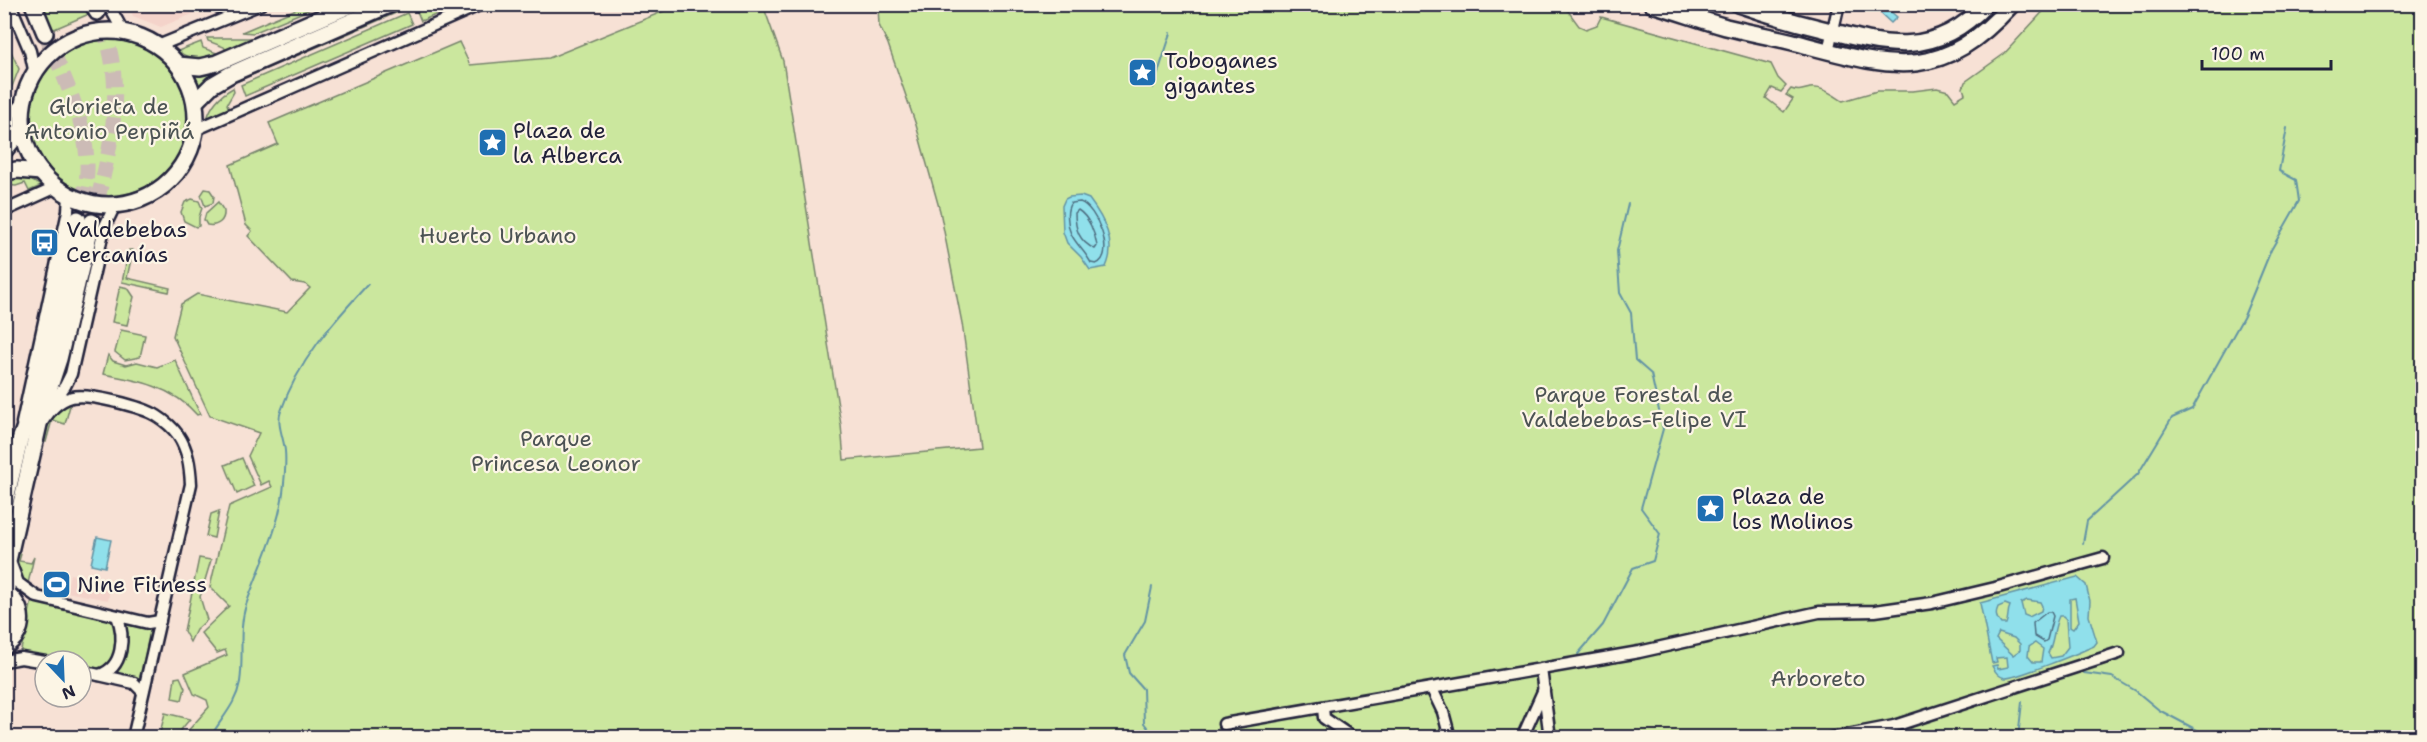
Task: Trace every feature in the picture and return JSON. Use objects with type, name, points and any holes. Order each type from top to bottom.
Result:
[{"type":"street","points":[[10,4],[30,51],[35,74]]},
{"type":"street","points":[[33,4],[45,33]]},
{"type":"street","points":[[158,46],[178,40],[261,4]]},
{"type":"street","points":[[178,65],[200,67],[217,63],[353,4]]},
{"type":"street","points":[[195,102],[212,85],[231,74],[391,4]]},
{"type":"street","points":[[195,130],[483,4]]},
{"type":"street","points":[[1652,4],[1729,28],[1879,63],[1906,64],[1934,60],[1972,42],[1994,24],[2012,4]]},
{"type":"street","points":[[1738,4],[1765,14],[1875,43],[1918,43],[1956,29],[1986,4]]},
{"type":"street","points":[[1828,51],[1839,4]]},
{"type":"street","points":[[100,7],[124,33]]},
{"type":"street","points":[[94,33],[124,33],[138,36],[158,46],[178,65],[188,82],[195,102],[195,130],[188,155],[176,174],[166,184],[138,200],[115,205],[92,203],[63,191],[41,172],[31,156],[23,128],[25,100],[35,74],[50,56],[75,39],[94,33]]},
{"type":"street","points":[[4,116],[14,111],[25,100]]},
{"type":"street","points":[[4,152],[23,128]]},
{"type":"street","points":[[4,172],[17,170],[41,172]]},
{"type":"street","points":[[4,211],[29,198],[63,191]]},
{"type":"street","points":[[20,440],[23,408],[68,211],[63,191]]},
{"type":"street","points":[[38,429],[71,374],[104,228],[115,205]]},
{"type":"street","points":[[4,507],[20,440],[44,374],[85,220],[60,359],[38,429],[5,573],[6,591],[18,607],[21,626],[18,634],[4,647]]},
{"type":"street","points":[[38,429],[55,406],[70,398],[81,396],[147,411],[158,417],[177,435],[189,459],[190,484],[133,738]]},
{"type":"street","points":[[9,556],[18,584],[37,597],[148,623],[160,621]]},
{"type":"street","points":[[1224,724],[1639,652],[1819,612],[1875,612],[1932,603],[2103,558]]},
{"type":"street","points":[[99,675],[109,670],[118,658],[122,637],[117,616]]},
{"type":"street","points":[[1831,738],[1894,726],[2119,653]]},
{"type":"street","points":[[4,661],[21,658],[33,660]]},
{"type":"street","points":[[1541,669],[1550,738]]},
{"type":"street","points":[[93,674],[134,683],[143,692]]},
{"type":"street","points":[[1432,689],[1443,712],[1450,738]]},
{"type":"street","points":[[1522,738],[1544,689]]},
{"type":"street","points":[[1323,708],[1324,718],[1353,738]]},
{"type":"shaded area","points":[[129,5],[214,5],[161,27],[133,16]]},
{"type":"shaded area","points":[[70,574],[111,584],[108,600],[66,592]]},
{"type":"green space","points":[[41,5],[85,5],[89,14],[52,30]]},
{"type":"green space","points":[[306,5],[320,5],[253,33],[242,32]]},
{"type":"green space","points":[[333,5],[338,5],[227,52],[224,47],[208,41],[207,38],[255,38]]},
{"type":"green space","points":[[427,5],[459,5],[421,21],[416,9]]},
{"type":"green space","name":"Parque Forestal de Valdebebas-Felipe VI","points":[[679,5],[763,5],[783,61],[841,425],[844,460],[979,447],[962,323],[940,211],[916,125],[888,44],[879,25],[878,5],[1546,5],[1568,11],[1579,26],[1586,29],[1597,25],[1601,17],[1771,64],[1778,78],[1786,86],[1781,92],[1772,88],[1766,98],[1784,112],[1793,99],[1786,95],[1791,89],[1798,91],[1819,88],[1843,101],[1877,91],[1937,88],[1948,91],[1955,100],[1965,94],[1963,88],[1965,82],[2004,54],[2049,5],[2422,5],[2422,737],[185,737],[209,707],[207,700],[194,694],[185,673],[227,655],[225,650],[217,653],[201,633],[229,606],[210,587],[229,506],[272,487],[269,481],[261,485],[248,456],[259,433],[210,416],[173,336],[181,304],[197,294],[287,312],[310,288],[305,284],[292,282],[248,236],[252,231],[246,225],[230,165],[278,144],[269,123],[459,42],[470,65],[549,58]]},
{"type":"green space","points":[[404,6],[405,9],[238,81],[237,79]]},
{"type":"green space","points":[[407,13],[412,24],[245,96],[241,85]]},
{"type":"green space","points":[[4,36],[19,69],[9,94],[5,96]]},
{"type":"green space","name":"Glorieta de Antonio Perpiñá","points":[[109,40],[139,46],[164,63],[181,88],[187,118],[181,148],[164,173],[139,190],[109,196],[79,190],[54,173],[37,148],[31,118],[37,88],[54,63],[79,46]]},
{"type":"green space","points":[[201,42],[203,48],[219,56],[198,60],[178,51]]},
{"type":"green space","points":[[225,68],[226,70],[200,88],[194,73],[213,72]]},
{"type":"green space","points":[[233,88],[234,92],[227,104],[229,110],[207,119],[217,101]]},
{"type":"green space","points":[[26,177],[41,186],[29,191],[25,183],[16,186],[5,185],[5,179]]},
{"type":"green space","points":[[205,189],[210,190],[214,196],[213,203],[205,206],[201,195]]},
{"type":"green space","points":[[192,199],[199,201],[202,208],[199,226],[196,227],[184,221],[181,212],[185,202]]},
{"type":"green space","points":[[218,202],[224,211],[223,218],[217,224],[207,225],[204,220],[206,213]]},
{"type":"green space","points":[[129,250],[133,250],[127,278],[170,288],[169,292],[122,282]]},
{"type":"green space","points":[[120,286],[128,288],[134,297],[127,325],[112,322]]},
{"type":"green space","points":[[121,330],[145,335],[140,357],[125,360],[115,352]]},
{"type":"green space","points":[[108,355],[113,361],[126,365],[137,362],[157,367],[175,360],[200,414],[197,415],[188,405],[154,386],[103,374]]},
{"type":"green space","points":[[71,402],[65,424],[52,420],[46,442],[42,441],[52,418]]},
{"type":"green space","points":[[242,458],[254,486],[237,494],[225,465]]},
{"type":"green space","points":[[219,511],[214,538],[206,536],[211,514]]},
{"type":"green space","points":[[18,553],[21,554],[19,561],[31,563],[34,557],[27,588],[18,571]]},
{"type":"green space","points":[[199,558],[211,560],[200,597],[207,620],[196,630],[190,642],[184,631]]},
{"type":"green space","points":[[32,600],[151,627],[139,681],[93,671],[93,649],[33,649],[33,657],[20,654]]},
{"type":"green space","points":[[180,677],[185,688],[182,700],[172,698],[175,678]]},
{"type":"green space","points":[[165,713],[190,719],[175,737],[159,737]]},
{"type":"water","points":[[1883,5],[1897,17],[1891,23],[1877,10]]},
{"type":"water","points":[[1081,196],[1089,199],[1107,231],[1110,249],[1106,267],[1090,270],[1067,243],[1063,232],[1062,206],[1065,199]]},
{"type":"water","points":[[97,537],[111,540],[105,567],[91,564]]},
{"type":"water","points":[[2077,577],[2086,585],[2090,601],[2089,616],[2097,642],[2094,646],[2048,665],[2005,678],[1997,674],[1992,666],[1997,665],[1998,669],[2008,667],[2007,657],[1996,658],[1997,662],[1992,663],[1980,603]],"holes":[[[2075,598],[2079,621],[2073,629],[2070,627],[2070,599]],[[2027,600],[2040,602],[2041,611],[2029,617],[2024,615],[2021,603]],[[2005,604],[2010,606],[2006,624],[2001,624],[1996,614],[1998,607]],[[2059,616],[2066,619],[2068,647],[2061,656],[2051,658],[2048,653]],[[1999,633],[2014,638],[2020,644],[2020,650],[2013,655],[1996,639]],[[2035,643],[2043,649],[2041,662],[2033,662],[2028,656],[2029,647]]]},
{"type":"waterway","points":[[1153,88],[1171,33]]},
{"type":"waterway","points":[[2083,543],[2087,521],[2138,474],[2172,418],[2192,409],[2244,316],[2271,250],[2299,201],[2296,180],[2279,171],[2287,128]]},
{"type":"waterway","points":[[1578,654],[1603,625],[1633,568],[1653,561],[1660,534],[1641,508],[1663,429],[1651,374],[1635,360],[1631,313],[1620,293],[1617,251],[1628,204]]},
{"type":"waterway","points":[[210,738],[232,705],[238,690],[246,605],[279,515],[285,463],[279,421],[281,411],[307,359],[342,313],[368,284]]},
{"type":"waterway","points":[[1152,587],[1145,621],[1125,655],[1129,673],[1143,689],[1144,723],[1158,738]]},
{"type":"waterway","points":[[2084,673],[2112,677],[2136,691],[2159,710],[2212,738]]},
{"type":"waterway","points":[[2018,738],[2022,702]]},
{"type":"tunnel","points":[[92,222],[111,135],[115,91],[109,47],[97,12]]},
{"type":"tunnel","points":[[45,33],[74,101],[84,136],[87,172],[78,219]]},
{"type":"place","name":"Toboganes gigantes","points":[[1143,73]]},
{"type":"place","name":"Plaza de la Alberca","points":[[492,143]]},
{"type":"place","name":"Valdebebas Cercanías","points":[[45,242]]},
{"type":"place","name":"Plaza de los Molinos","points":[[1711,509]]},
{"type":"place","name":"Nine Fitness","points":[[56,584]]},
{"type":"park label","name":"Huerto Urbano","points":[[498,235]]},
{"type":"park label","name":"Parque Princesa Leonor","points":[[556,450]]},
{"type":"park label","name":"Arboreto","points":[[1818,678]]}]
